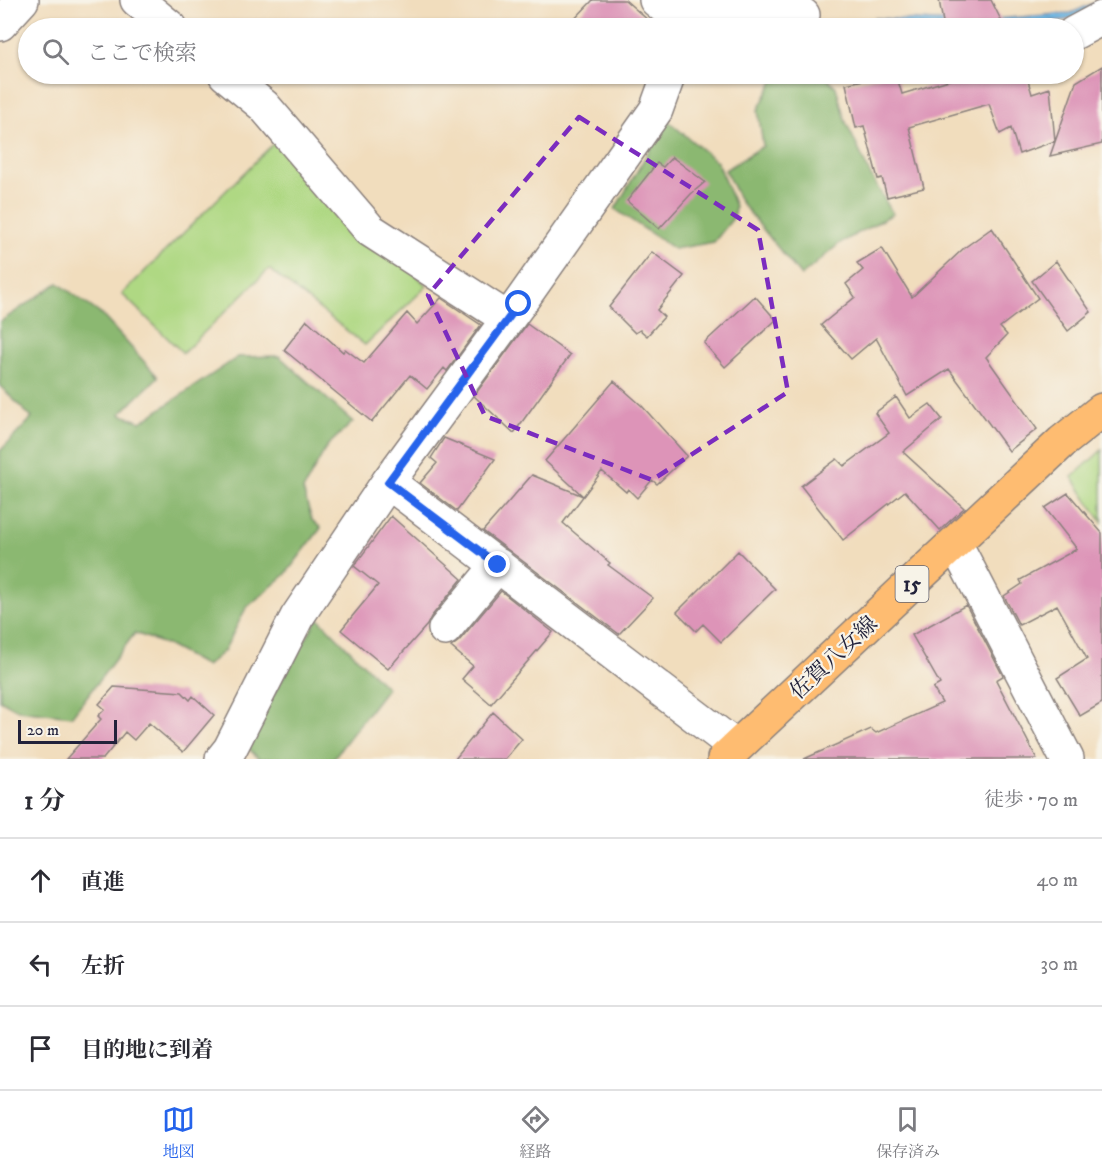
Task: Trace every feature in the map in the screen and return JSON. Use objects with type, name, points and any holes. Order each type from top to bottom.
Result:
[{"type":"main road","name":"佐賀八女線","points":[[730,753],[1062,442],[1102,410]]},
{"type":"street","points":[[0,24],[22,0]]},
{"type":"street","points":[[137,0],[159,18]]},
{"type":"street","points":[[656,0],[689,15],[803,15]]},
{"type":"street","points":[[1084,27],[1102,18]]},
{"type":"street","points":[[237,84],[264,106],[370,230],[508,319]]},
{"type":"street","points":[[231,756],[297,617],[388,482],[508,319],[656,110],[665,84]]},
{"type":"street","points":[[388,482],[498,565],[730,753]]},
{"type":"street","points":[[955,543],[1067,759]]},
{"type":"street","points":[[446,629],[498,565]]},
{"type":"highlighted area","points":[[579,117],[758,230],[788,392],[652,480],[485,416],[428,295]]},
{"type":"green space","points":[[772,84],[833,84],[836,87],[845,120],[870,174],[893,214],[840,243],[801,276],[740,201],[725,170],[763,146],[758,110]]},
{"type":"green space","points":[[667,120],[717,162],[735,206],[734,217],[714,242],[674,249],[615,209]]},
{"type":"green space","points":[[279,138],[427,286],[365,345],[269,269],[183,353],[122,294]]},
{"type":"green space","points":[[58,283],[102,315],[158,377],[120,414],[141,422],[238,357],[279,356],[353,422],[327,446],[303,490],[312,520],[321,528],[285,575],[246,608],[224,651],[206,666],[167,645],[135,633],[72,716],[18,710],[0,700],[0,451],[32,418],[0,386],[0,322]]},
{"type":"green space","points":[[1102,450],[1102,522],[1072,477]]},
{"type":"green space","points":[[318,618],[387,688],[333,759],[259,759],[244,744]]},
{"type":"water","points":[[1102,0],[1102,7],[1075,18],[1008,18],[1071,13]]},
{"type":"building","points":[[593,0],[625,0],[646,18],[576,18]]},
{"type":"building","points":[[939,0],[991,0],[1000,18],[942,18]]},
{"type":"building","points":[[1102,66],[1102,144],[1050,156],[1075,84],[1084,84],[1084,77]]},
{"type":"building","points":[[846,84],[899,84],[902,94],[936,84],[1029,84],[1032,94],[1050,88],[1055,141],[1019,154],[1011,128],[1000,134],[989,104],[909,127],[924,188],[887,197],[882,178],[878,179],[864,126],[856,128]]},
{"type":"building","points":[[672,157],[705,182],[659,229],[627,201],[657,163],[663,167]]},
{"type":"building","points":[[992,228],[1038,298],[1000,327],[1007,335],[986,357],[1037,429],[1009,451],[949,369],[907,396],[876,338],[851,359],[821,325],[855,297],[846,284],[863,270],[857,263],[882,248],[912,297],[964,248]]},
{"type":"building","points":[[652,252],[684,276],[657,310],[664,317],[647,336],[640,330],[635,333],[609,307]]},
{"type":"building","points":[[1056,261],[1091,312],[1068,331],[1032,281]]},
{"type":"building","points":[[755,296],[776,320],[725,367],[704,343]]},
{"type":"building","points":[[441,298],[481,325],[447,371],[444,368],[427,389],[410,375],[372,422],[284,350],[307,320],[343,352],[345,349],[364,363],[407,313],[417,324]]},
{"type":"building","points":[[527,324],[570,355],[514,433],[474,396]]},
{"type":"building","points":[[614,381],[642,406],[687,456],[657,484],[652,480],[637,498],[628,489],[626,492],[602,471],[563,523],[610,563],[608,565],[653,598],[619,634],[483,531],[532,475],[583,496],[545,461]]},
{"type":"building","points":[[896,397],[910,418],[930,404],[942,419],[903,452],[964,508],[940,530],[905,491],[843,540],[801,486],[837,459],[844,466],[889,433],[875,413]]},
{"type":"building","points":[[444,438],[495,459],[457,511],[420,483],[437,463],[431,458]]},
{"type":"building","points":[[1068,493],[1102,533],[1102,703],[1080,716],[1057,678],[1087,659],[1057,605],[1019,625],[1004,596],[1022,584],[1020,580],[1077,549],[1045,508]]},
{"type":"building","points":[[391,516],[462,579],[427,625],[388,669],[341,630],[378,585],[354,566]]},
{"type":"building","points":[[738,551],[775,589],[721,642],[703,624],[696,631],[677,612]]},
{"type":"building","points":[[501,591],[553,632],[491,704],[462,679],[473,666],[451,647],[459,641]]},
{"type":"building","points":[[966,605],[1003,676],[996,680],[1037,759],[804,759],[871,729],[876,733],[942,703],[933,688],[940,684],[912,635]]},
{"type":"building","points":[[114,687],[182,692],[190,700],[193,696],[214,715],[183,752],[149,723],[134,740],[125,732],[103,759],[66,759],[101,719],[98,716],[105,709],[99,704]]},
{"type":"building","points":[[493,712],[522,739],[505,759],[455,759]]},
{"type":"route","points":[[498,565],[388,482],[519,304]]}]
